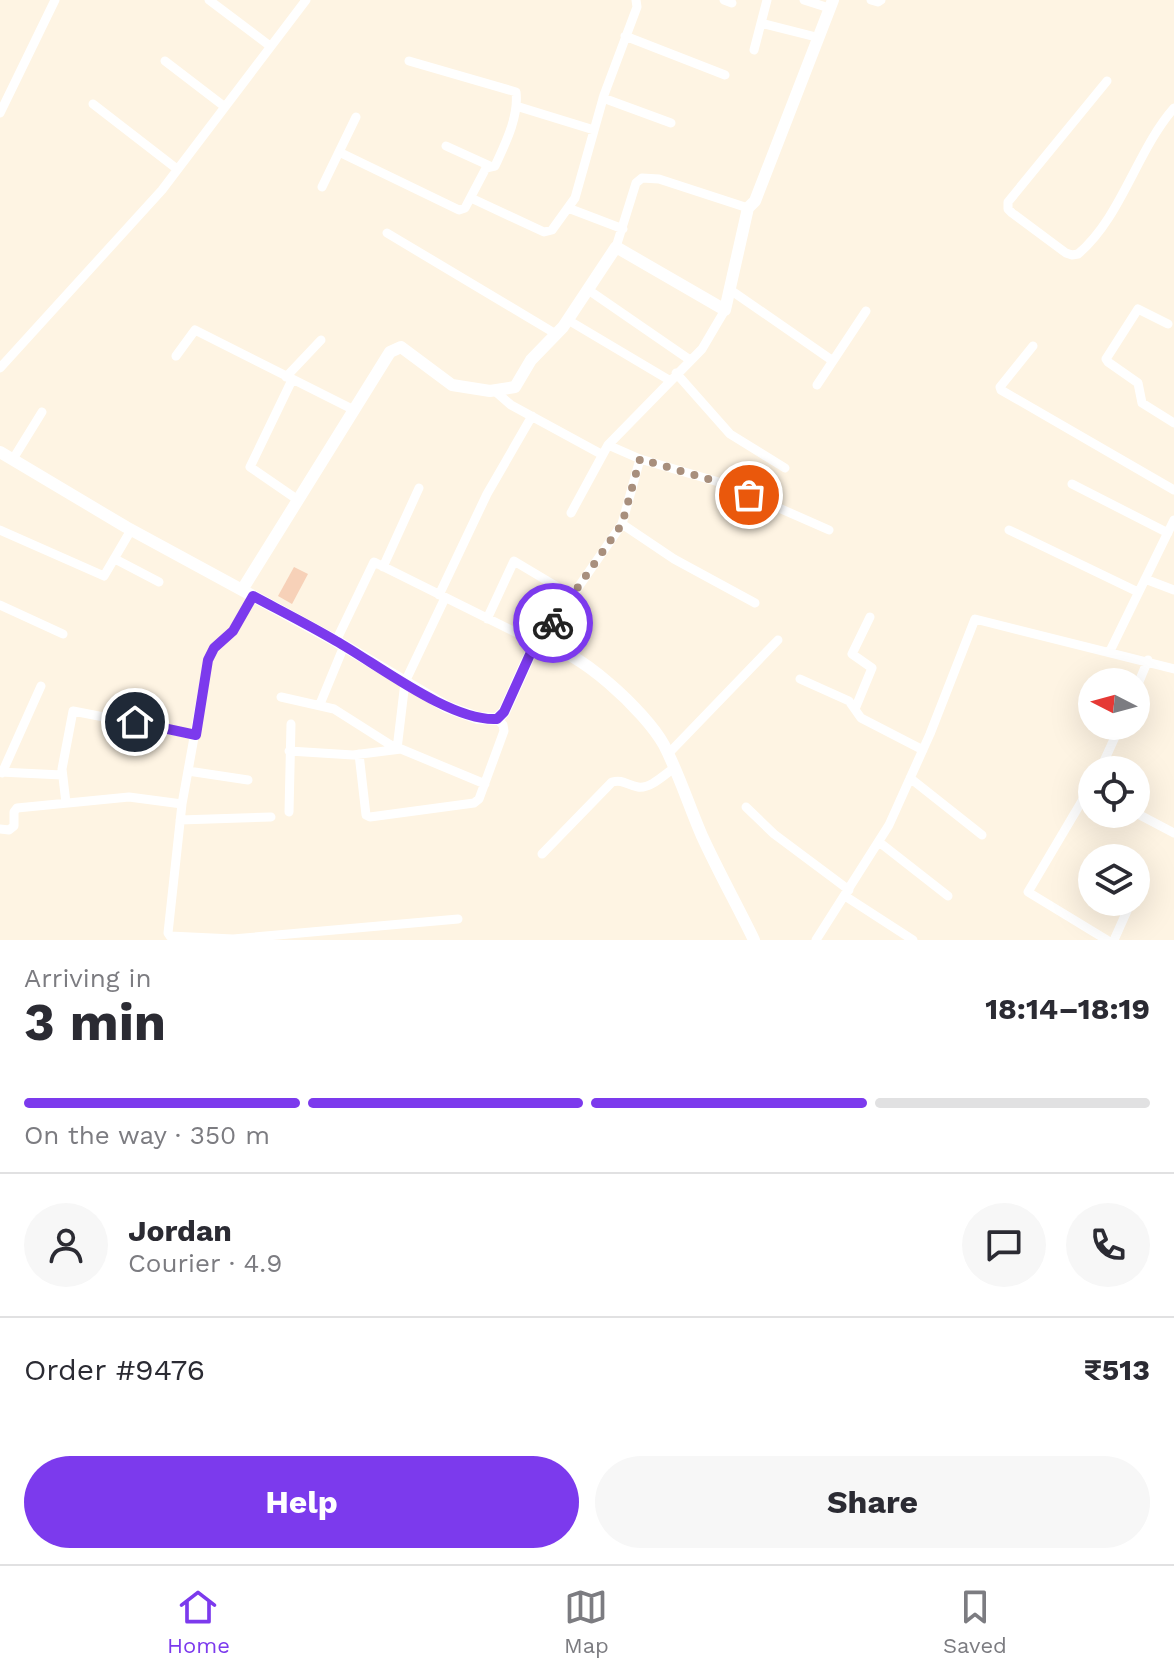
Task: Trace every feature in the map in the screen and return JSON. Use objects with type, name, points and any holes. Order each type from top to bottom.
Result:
[{"type":"street","points":[[0,113],[55,0]]},
{"type":"street","points":[[209,0],[270,46]]},
{"type":"street","points":[[0,368],[162,190],[306,0]]},
{"type":"street","points":[[471,198],[544,232],[552,230],[575,198],[603,98],[637,7],[636,0]]},
{"type":"street","points":[[754,50],[767,0]]},
{"type":"street","points":[[571,513],[601,454],[672,376],[702,349],[725,310],[748,208],[755,201],[831,4],[804,0]]},
{"type":"street","points":[[871,0],[881,0]]},
{"type":"street","points":[[761,23],[816,37]]},
{"type":"street","points":[[625,36],[725,75]]},
{"type":"street","points":[[165,61],[225,107]]},
{"type":"street","points":[[339,152],[459,210],[465,208],[486,168],[495,166],[509,134],[516,92],[409,61]]},
{"type":"street","points":[[1107,81],[1008,202],[1012,213],[1066,253],[1078,254],[1103,225],[1149,144],[1174,108]]},
{"type":"street","points":[[0,83],[13,88]]},
{"type":"street","points":[[603,98],[671,123]]},
{"type":"street","points":[[93,104],[177,169]]},
{"type":"street","points":[[516,106],[594,130]]},
{"type":"street","points":[[322,187],[356,117]]},
{"type":"street","points":[[446,146],[490,166]]},
{"type":"street","points":[[458,919],[233,939],[167,938],[182,804],[208,660],[214,648],[233,631],[248,593],[298,500],[390,352],[401,347],[452,385],[495,391],[515,387],[531,360],[568,320],[616,247],[636,183],[642,178],[659,179],[748,208]]},
{"type":"street","points":[[568,208],[623,229]]},
{"type":"street","points":[[387,233],[556,334]]},
{"type":"street","points":[[616,247],[725,310]]},
{"type":"street","points":[[587,289],[690,360]]},
{"type":"street","points":[[729,289],[833,361]]},
{"type":"street","points":[[1168,324],[1140,309],[1136,310],[1106,359],[1138,383],[1142,403],[1174,423]]},
{"type":"street","points":[[817,385],[866,311]]},
{"type":"street","points":[[568,320],[672,376],[730,434],[785,468]]},
{"type":"street","points":[[176,356],[195,330],[354,410]]},
{"type":"street","points":[[298,500],[250,467],[289,378],[321,340]]},
{"type":"street","points":[[1033,346],[1000,387],[1001,390],[1174,490]]},
{"type":"street","points":[[495,391],[511,405],[601,454]]},
{"type":"street","points":[[13,459],[42,412]]},
{"type":"street","points":[[397,749],[405,682],[487,494],[532,416]]},
{"type":"street","points":[[608,445],[640,459],[722,483],[829,530]]},
{"type":"street","points":[[0,452],[131,530],[340,643],[447,707],[478,718],[497,719],[503,725],[504,731],[485,784],[474,803],[370,817],[364,811],[359,754]]},
{"type":"street","points":[[497,719],[504,712],[532,650],[622,524],[640,459]]},
{"type":"street","points":[[1072,484],[1168,533]]},
{"type":"street","points":[[383,567],[419,488]]},
{"type":"street","points":[[1110,651],[1174,520]]},
{"type":"street","points":[[622,524],[674,559],[755,603]]},
{"type":"street","points":[[0,530],[100,576],[108,573],[131,530]]},
{"type":"street","points":[[1009,530],[1138,592]]},
{"type":"street","points":[[115,559],[159,582]]},
{"type":"street","points":[[487,619],[514,561],[571,595]]},
{"type":"street","points":[[320,704],[340,643],[374,562],[539,644],[552,645],[602,676],[650,723],[668,754],[703,838],[754,940]]},
{"type":"street","points":[[1145,579],[1174,590]]},
{"type":"street","points":[[0,605],[63,634]]},
{"type":"street","points":[[855,709],[872,668],[854,657],[852,652],[870,617]]},
{"type":"street","points":[[819,939],[879,842],[910,778],[973,621],[977,618],[1174,669]]},
{"type":"street","points":[[668,754],[778,640]]},
{"type":"street","points":[[1145,668],[1148,660]]},
{"type":"street","points":[[800,679],[849,701],[861,718],[923,750]]},
{"type":"street","points":[[41,686],[1,772],[62,775]]},
{"type":"street","points":[[281,697],[320,704],[343,713],[397,749],[485,784]]},
{"type":"street","points":[[66,803],[62,775],[73,711],[196,735]]},
{"type":"street","points":[[289,812],[291,724]]},
{"type":"street","points":[[289,751],[359,754],[397,749]]},
{"type":"street","points":[[542,854],[612,782],[621,780],[636,787],[647,786],[674,768]]},
{"type":"street","points":[[188,771],[248,780]]},
{"type":"street","points":[[910,778],[982,835]]},
{"type":"street","points":[[0,829],[12,829],[17,808],[129,797],[182,804]]},
{"type":"street","points":[[746,807],[847,893],[913,940]]},
{"type":"street","points":[[1078,809],[1028,892],[1107,940]]},
{"type":"street","points":[[180,820],[271,817]]},
{"type":"street","points":[[1150,820],[1174,833]]},
{"type":"street","points":[[879,842],[948,896]]},
{"type":"street","points":[[1114,940],[1125,916]]},
{"type":"building","points":[[294,567],[308,574],[292,604],[278,596]]},
{"type":"way so far","points":[[553,623],[622,524],[640,459],[722,483],[749,495]]},
{"type":"route","points":[[135,722],[196,735],[210,654],[233,631],[253,596],[447,707],[488,720],[497,719],[504,712],[532,650],[553,623]]}]
